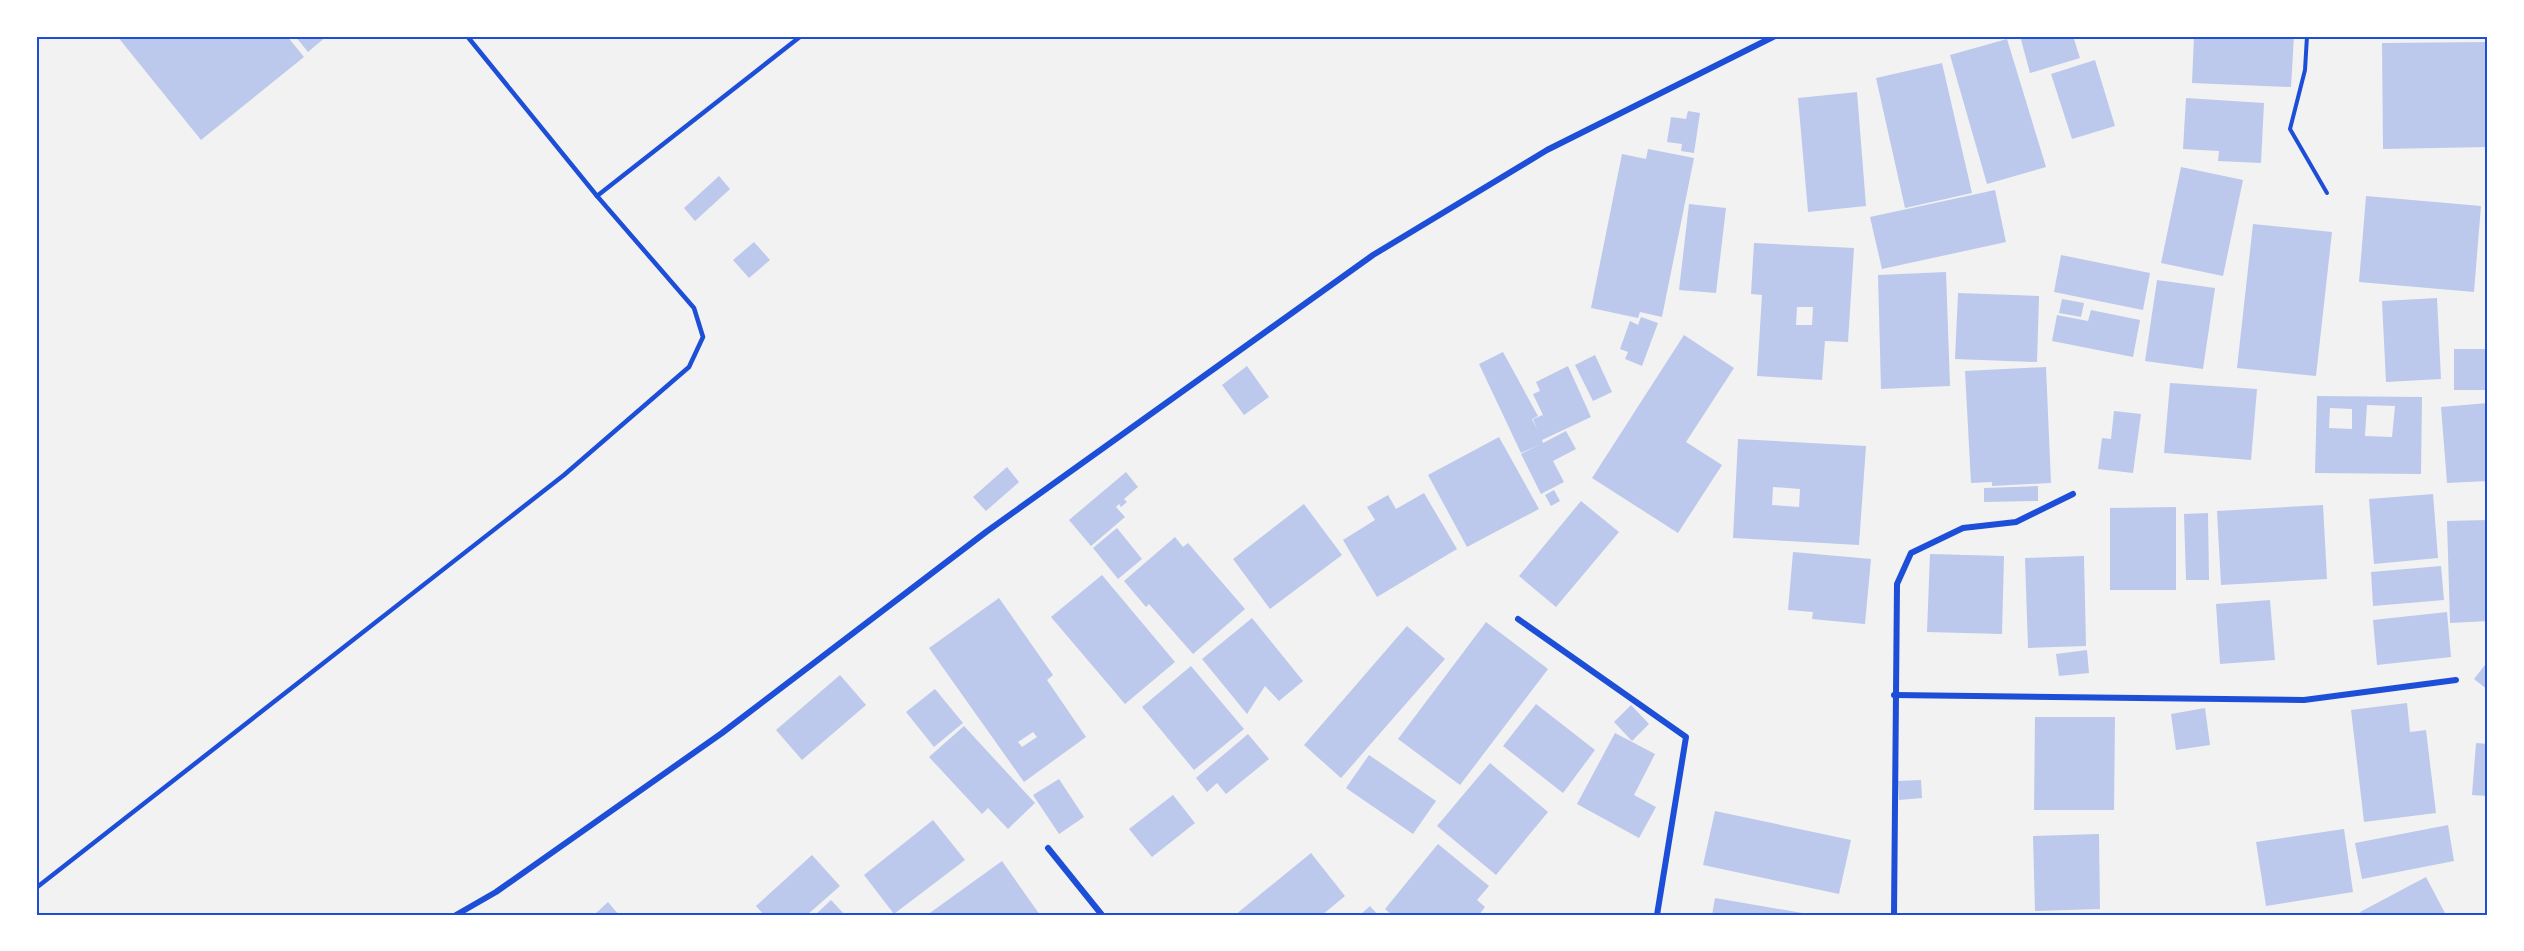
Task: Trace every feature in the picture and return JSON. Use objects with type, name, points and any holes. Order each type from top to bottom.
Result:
[{"type":"street","points":[[456,915],[496,892],[722,733],[986,532],[1373,255],[1547,150],[1775,36]]},
{"type":"street","points":[[1894,915],[1894,695],[1897,584],[1911,553],[1963,528],[2016,522],[2073,494]]},
{"type":"street","points":[[1518,619],[1686,737],[1658,915]]},
{"type":"street","points":[[1894,695],[2304,700],[2456,680]]},
{"type":"street","points":[[1048,848],[1102,915]]},
{"type":"lane","points":[[36,888],[564,475],[689,367],[703,337],[694,308],[597,196],[467,36]]},
{"type":"lane","points":[[597,196],[801,36]]},
{"type":"path","points":[[2307,36],[2305,70],[2290,129],[2327,193]]},
{"type":"building","points":[[117,36],[287,36],[304,57],[201,140]]},
{"type":"building","points":[[295,36],[327,36],[308,52]]},
{"type":"building","points":[[2020,36],[2073,36],[2080,58],[2030,73]]},
{"type":"building","points":[[2194,36],[2230,36],[2230,38],[2294,36],[2291,87],[2192,83]]},
{"type":"building","points":[[2007,39],[2046,167],[1987,184],[1950,55]]},
{"type":"building","points":[[2488,42],[2488,147],[2383,149],[2382,43]]},
{"type":"building","points":[[2095,60],[2115,126],[2072,139],[2051,74]]},
{"type":"building","points":[[1942,63],[1972,193],[1905,208],[1876,78]]},
{"type":"building","points":[[1857,92],[1866,206],[1808,212],[1798,98]]},
{"type":"building","points":[[2186,98],[2264,103],[2261,163],[2218,161],[2219,151],[2183,149]]},
{"type":"building","points":[[1688,111],[1700,113],[1694,153],[1681,151],[1682,144],[1667,142],[1671,117],[1686,119]]},
{"type":"building","points":[[1648,149],[1694,158],[1662,317],[1640,312],[1638,318],[1591,308],[1622,154],[1646,159]]},
{"type":"building","points":[[2181,167],[2243,180],[2223,276],[2161,263]]},
{"type":"building","points":[[719,176],[730,189],[695,221],[684,208]]},
{"type":"building","points":[[1995,190],[2006,242],[1882,269],[1870,217]]},
{"type":"building","points":[[2366,196],[2481,206],[2474,292],[2359,282]]},
{"type":"building","points":[[1689,204],[1726,208],[1716,293],[1679,290]]},
{"type":"building","points":[[2253,224],[2332,232],[2316,376],[2237,368]]},
{"type":"building","points":[[754,242],[770,260],[749,278],[733,260]]},
{"type":"building","points":[[1754,243],[1854,248],[1848,342],[1825,341],[1822,380],[1757,376],[1762,295],[1751,294]],"holes":[[[1797,307],[1813,307],[1812,325],[1796,325]]]},
{"type":"building","points":[[2061,255],[2150,273],[2143,310],[2054,292]]},
{"type":"building","points":[[1946,272],[1950,386],[1881,389],[1878,275]]},
{"type":"building","points":[[2157,280],[2215,288],[2203,369],[2145,361]]},
{"type":"building","points":[[1958,293],[2039,296],[2037,362],[1955,359]]},
{"type":"building","points":[[2437,298],[2441,379],[2386,382],[2382,301]]},
{"type":"building","points":[[2062,299],[2084,303],[2081,317],[2059,313]]},
{"type":"building","points":[[2485,301],[2488,301],[2488,326],[2486,326]]},
{"type":"building","points":[[2091,310],[2140,320],[2133,357],[2052,341],[2057,315],[2088,321]]},
{"type":"building","points":[[1641,317],[1658,323],[1642,366],[1625,359],[1628,352],[1620,349],[1630,321],[1638,325]]},
{"type":"building","points":[[1684,335],[1734,368],[1686,442],[1722,465],[1678,533],[1592,478]]},
{"type":"building","points":[[2454,349],[2488,349],[2488,390],[2454,390]]},
{"type":"building","points":[[1503,352],[1538,416],[1532,419],[1537,429],[1533,419],[1543,415],[1533,394],[1540,391],[1536,382],[1568,366],[1591,417],[1542,440],[1543,443],[1566,431],[1576,449],[1553,461],[1564,482],[1541,494],[1521,454],[1539,445],[1521,453],[1479,364]]},
{"type":"building","points":[[1595,355],[1612,392],[1593,401],[1575,365]]},
{"type":"building","points":[[1247,366],[1269,397],[1244,415],[1222,385]]},
{"type":"building","points":[[2046,367],[2051,483],[1992,486],[1992,482],[1971,483],[1965,371]]},
{"type":"building","points":[[2170,383],[2257,389],[2251,460],[2164,453]]},
{"type":"building","points":[[2317,396],[2422,397],[2421,474],[2315,473]],"holes":[[[2367,405],[2395,406],[2392,437],[2365,436]],[[2330,408],[2352,409],[2352,429],[2329,428]]]},
{"type":"building","points":[[2488,403],[2488,481],[2447,483],[2441,407]]},
{"type":"building","points":[[2114,411],[2141,414],[2133,473],[2098,469],[2102,438],[2111,439]]},
{"type":"building","points":[[1499,437],[1539,509],[1467,547],[1428,475]]},
{"type":"building","points":[[1738,439],[1866,446],[1859,545],[1733,538]],"holes":[[[1773,487],[1800,489],[1799,507],[1772,505]]]},
{"type":"building","points":[[1007,467],[1019,482],[986,511],[973,497]]},
{"type":"building","points":[[1126,472],[1138,487],[1124,499],[1127,502],[1121,507],[1119,504],[1116,507],[1125,517],[1091,546],[1069,520]]},
{"type":"building","points":[[2038,486],[2038,501],[1984,502],[1984,488]]},
{"type":"building","points":[[1554,490],[1560,501],[1551,506],[1545,495]]},
{"type":"building","points":[[1424,493],[1457,549],[1377,597],[1343,540],[1375,520],[1367,507],[1388,495],[1396,509]]},
{"type":"building","points":[[2433,494],[2438,558],[2374,564],[2369,499]]},
{"type":"building","points":[[1581,501],[1619,532],[1556,607],[1519,576]]},
{"type":"building","points":[[1304,504],[1342,555],[1270,609],[1233,559]]},
{"type":"building","points":[[2323,505],[2327,579],[2221,585],[2217,511]]},
{"type":"building","points":[[2176,507],[2176,590],[2110,590],[2110,508]]},
{"type":"building","points":[[2208,513],[2209,580],[2186,580],[2184,514]]},
{"type":"building","points":[[2488,520],[2488,621],[2450,623],[2447,521]]},
{"type":"building","points":[[1117,528],[1142,559],[1118,579],[1093,548]]},
{"type":"building","points":[[1175,537],[1183,547],[1188,543],[1245,609],[1193,654],[1149,604],[1146,607],[1124,581]]},
{"type":"building","points":[[1793,552],[1871,559],[1865,624],[1812,619],[1813,612],[1788,610]]},
{"type":"building","points":[[1930,554],[2004,556],[2002,634],[1927,632]]},
{"type":"building","points":[[2084,556],[2086,646],[2028,648],[2025,558]]},
{"type":"building","points":[[2441,566],[2444,600],[2373,606],[2371,572]]},
{"type":"building","points":[[1102,575],[1175,662],[1125,704],[1051,617]]},
{"type":"building","points":[[999,598],[1053,675],[1047,680],[1086,737],[1024,782],[929,648]],"holes":[[[1033,732],[1037,737],[1022,747],[1018,742]]]},
{"type":"building","points":[[2270,600],[2275,660],[2220,664],[2216,604]]},
{"type":"building","points":[[2447,612],[2451,657],[2377,665],[2373,620]]},
{"type":"building","points":[[1252,618],[1303,681],[1279,701],[1265,686],[1247,714],[1202,659]]},
{"type":"building","points":[[1486,622],[1548,669],[1460,785],[1398,739]]},
{"type":"building","points":[[1407,626],[1445,659],[1341,778],[1304,745]]},
{"type":"building","points":[[2087,650],[2089,673],[2059,676],[2056,654]]},
{"type":"building","points":[[2488,661],[2488,690],[2474,679]]},
{"type":"building","points":[[1191,666],[1244,729],[1194,770],[1142,707]]},
{"type":"building","points":[[840,675],[866,705],[802,760],[776,730]]},
{"type":"building","points":[[935,689],[963,723],[934,747],[906,712]]},
{"type":"building","points":[[2407,703],[2410,732],[2426,730],[2436,813],[2364,822],[2351,710]]},
{"type":"building","points":[[1536,704],[1595,750],[1563,793],[1503,746]]},
{"type":"building","points":[[1631,705],[1649,724],[1632,741],[1614,722]]},
{"type":"building","points":[[2205,708],[2210,745],[2176,750],[2171,714]]},
{"type":"building","points":[[2035,717],[2115,717],[2114,810],[2034,810]]},
{"type":"building","points":[[964,726],[1035,803],[1008,829],[988,808],[982,814],[929,757]]},
{"type":"building","points":[[1615,733],[1655,754],[1634,795],[1656,807],[1639,838],[1577,804]]},
{"type":"building","points":[[1248,734],[1269,759],[1226,794],[1217,783],[1207,792],[1196,778]]},
{"type":"building","points":[[2476,743],[2488,744],[2488,796],[2472,795]]},
{"type":"building","points":[[1369,755],[1436,801],[1413,834],[1346,788]]},
{"type":"building","points":[[1490,763],[1548,812],[1496,875],[1437,826]]},
{"type":"building","points":[[1059,779],[1084,817],[1059,834],[1033,795]]},
{"type":"building","points":[[1921,780],[1922,798],[1899,800],[1898,781]]},
{"type":"building","points":[[1173,795],[1195,823],[1152,857],[1129,829]]},
{"type":"building","points":[[1715,811],[1851,840],[1839,894],[1703,865]]},
{"type":"building","points":[[933,820],[965,860],[894,914],[864,875]]},
{"type":"building","points":[[2448,825],[2454,861],[2362,879],[2355,843]]},
{"type":"building","points":[[2344,829],[2353,892],[2266,906],[2256,842]]},
{"type":"building","points":[[2099,834],[2100,909],[2035,911],[2033,836]]},
{"type":"building","points":[[1438,844],[1489,886],[1477,900],[1485,907],[1479,915],[1392,915],[1385,909]]},
{"type":"building","points":[[1311,853],[1345,896],[1322,915],[1235,915]]},
{"type":"building","points":[[812,855],[840,886],[807,915],[764,915],[756,906]]},
{"type":"building","points":[[1002,861],[1040,915],[927,915]]},
{"type":"building","points":[[2426,877],[2446,915],[2362,915],[2360,912]]},
{"type":"building","points":[[1715,898],[1808,914],[1808,915],[1712,915]]},
{"type":"building","points":[[831,900],[845,915],[815,915]]},
{"type":"building","points":[[608,902],[619,915],[594,915]]},
{"type":"building","points":[[1370,906],[1378,915],[1360,915]]}]
